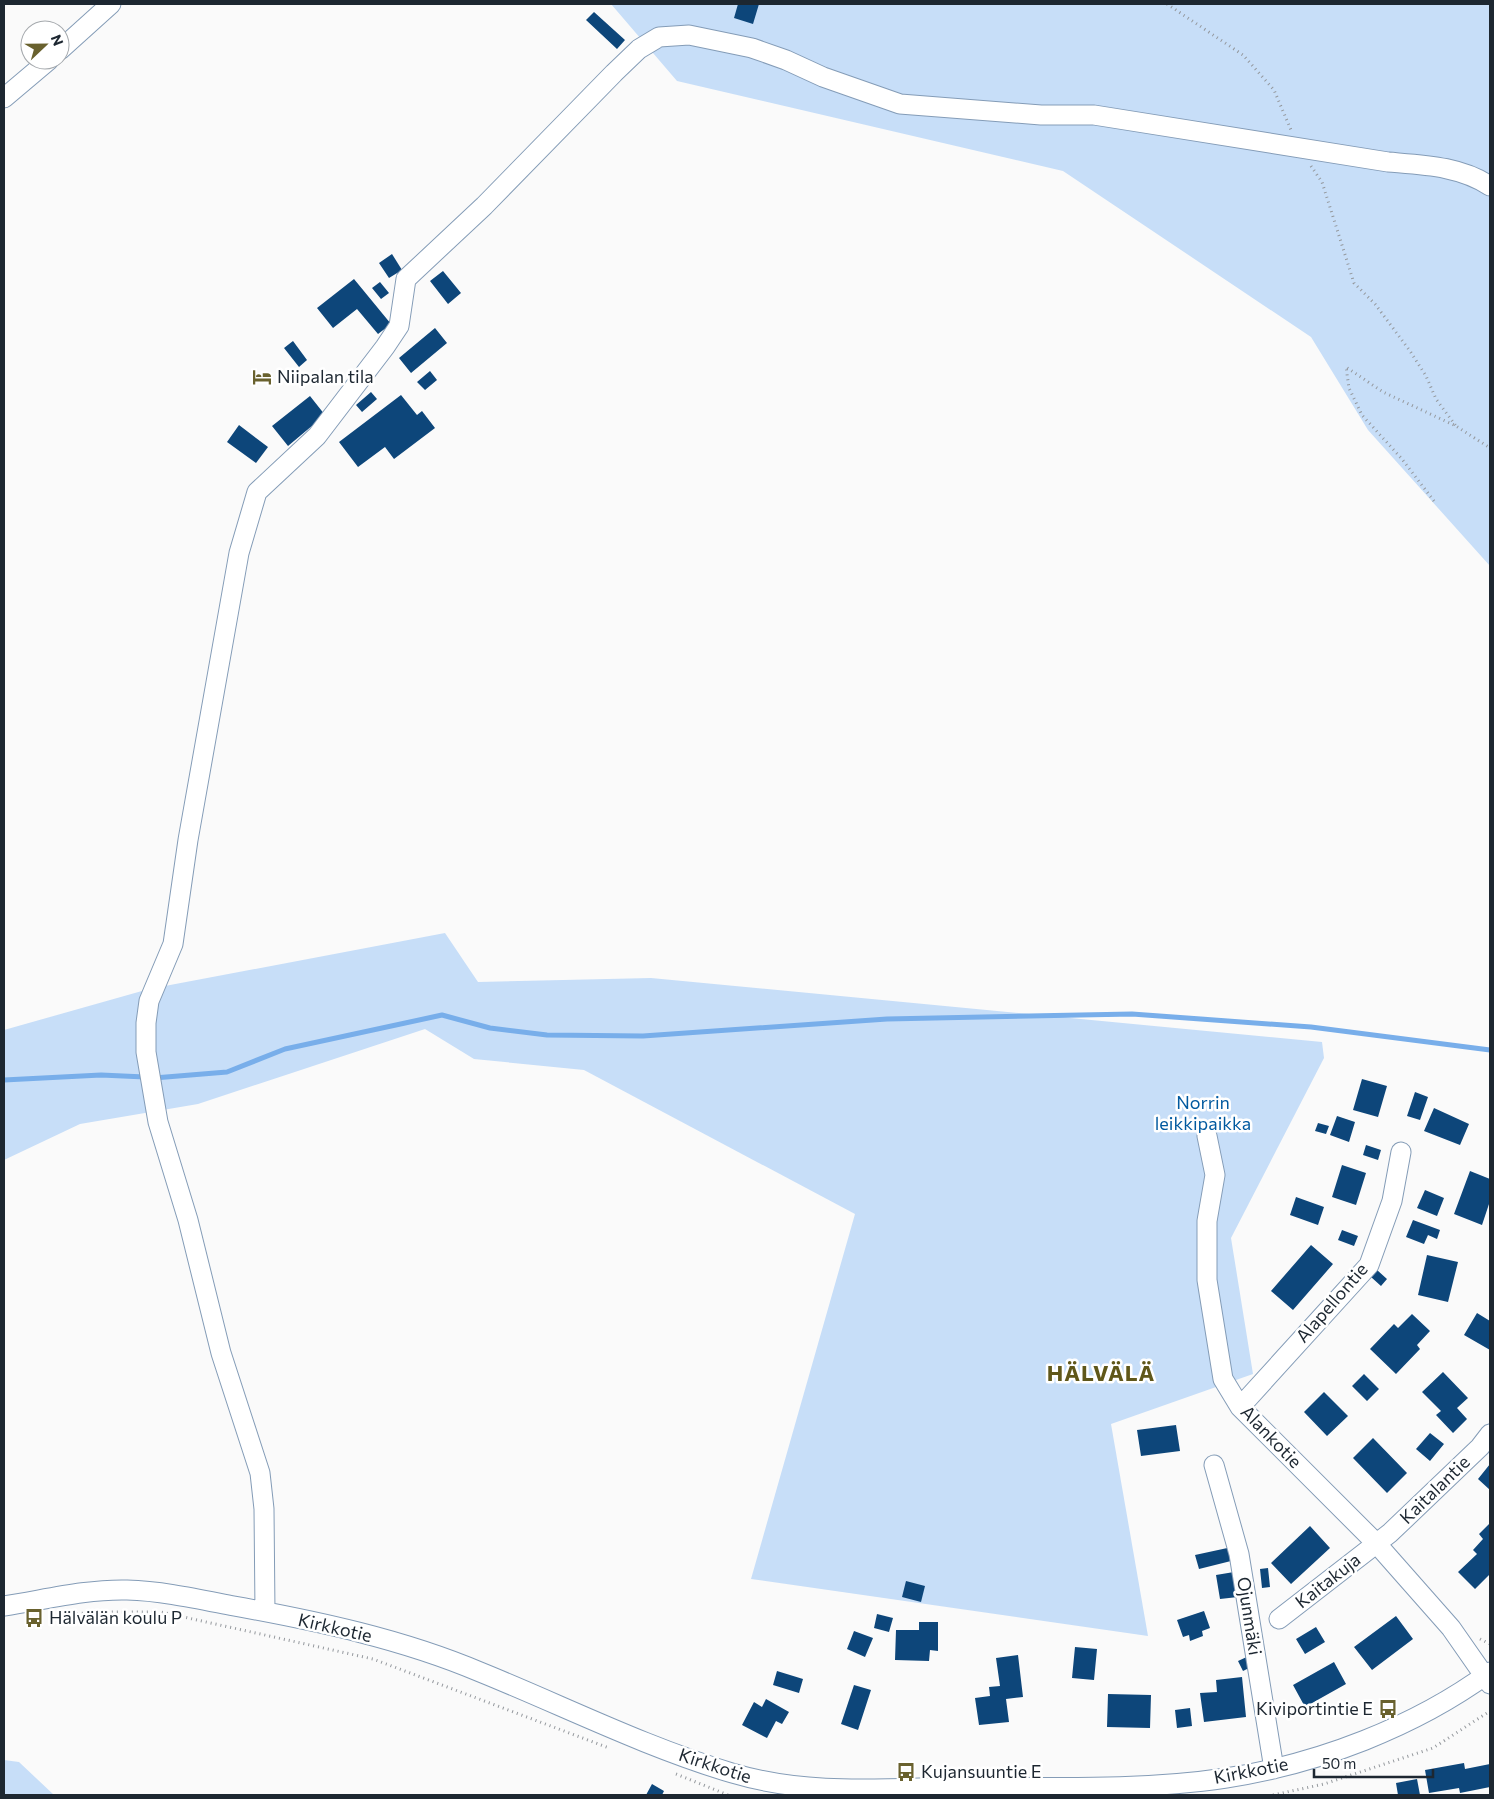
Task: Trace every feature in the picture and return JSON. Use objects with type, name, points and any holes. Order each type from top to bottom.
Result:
[{"type":"street","points":[[70,41],[111,4]]},
{"type":"street","points":[[265,1611],[264,1509],[260,1473],[221,1353],[188,1220],[158,1122],[146,1052],[146,1022],[149,1001],[173,944],[188,840],[239,554],[257,492],[317,436],[399,326],[406,279],[484,206],[620,67],[640,49],[659,37],[689,35],[752,48],[786,60],[823,77],[900,104],[1041,115],[1094,115],[1388,162],[1435,165],[1478,177],[1490,186]]},
{"type":"street","points":[[4,98],[36,70]]},
{"type":"street","name":"Alankotie","points":[[1207,1136],[1216,1175],[1208,1221],[1207,1280],[1223,1379],[1240,1407],[1376,1543],[1451,1628],[1489,1678]]},
{"type":"street","name":"Alapellontie","points":[[1240,1407],[1368,1265],[1392,1201],[1401,1152]]},
{"type":"street","name":"Kaitalantie","points":[[1376,1543],[1473,1454],[1490,1434]]},
{"type":"street","name":"Ojunmäki","points":[[1214,1464],[1239,1554],[1274,1769]]},
{"type":"street","name":"Kaitakuja","points":[[1280,1619],[1376,1543]]},
{"type":"street","name":"Kirkkotie","points":[[4,1606],[78,1594],[123,1590],[164,1593],[265,1611],[420,1649],[478,1671],[675,1754],[769,1783],[833,1790],[925,1792],[1111,1786],[1187,1782],[1274,1769],[1365,1739],[1436,1706],[1489,1678]]},
{"type":"path","points":[[1167,4],[1243,55],[1274,90],[1298,147],[1322,182],[1354,283],[1375,304],[1410,351],[1426,376],[1436,399],[1456,426]]},
{"type":"path","points":[[1434,501],[1402,459],[1362,415],[1349,388],[1346,368],[1383,392],[1456,426],[1490,448]]},
{"type":"path","points":[[42,1617],[95,1612],[161,1612],[373,1659],[614,1749]]},
{"type":"path","points":[[1273,1795],[1324,1784],[1433,1748],[1490,1711]]},
{"type":"path","points":[[671,1772],[728,1795]]},
{"type":"green space","points":[[611,4],[1490,4],[1490,566],[1368,430],[1311,337],[1063,171],[677,81]]},
{"type":"green space","name":"Norrin leikkipaikka","points":[[445,933],[478,982],[651,978],[1322,1042],[1324,1058],[1231,1238],[1253,1374],[1111,1424],[1148,1636],[751,1579],[855,1214],[584,1070],[474,1059],[425,1029],[198,1104],[80,1124],[4,1160],[4,1030],[149,989]]},
{"type":"green space","points":[[4,1760],[19,1762],[54,1795],[4,1795]]},
{"type":"building","points":[[738,4],[759,4],[753,24],[734,18]]},
{"type":"building","points":[[594,12],[625,40],[617,49],[586,20]]},
{"type":"building","points":[[392,254],[402,270],[389,278],[379,263]]},
{"type":"building","points":[[443,271],[461,293],[448,304],[430,281]]},
{"type":"building","points":[[354,279],[391,324],[378,334],[357,309],[333,328],[317,308]]},
{"type":"building","points":[[380,282],[389,293],[381,299],[372,288]]},
{"type":"building","points":[[435,328],[447,343],[411,373],[399,358]]},
{"type":"building","points":[[293,341],[307,360],[299,367],[284,348]]},
{"type":"building","points":[[430,371],[437,380],[425,390],[417,382]]},
{"type":"building","points":[[371,392],[377,399],[362,412],[356,405]]},
{"type":"building","points":[[401,395],[417,415],[422,411],[435,428],[394,459],[385,447],[358,467],[339,442]]},
{"type":"building","points":[[310,396],[325,415],[288,446],[272,426]]},
{"type":"building","points":[[239,425],[268,447],[256,463],[227,442]]},
{"type":"building","points":[[1362,1079],[1387,1086],[1378,1117],[1353,1110]]},
{"type":"building","points":[[1415,1092],[1428,1097],[1420,1120],[1407,1116]]},
{"type":"building","points":[[1434,1108],[1469,1124],[1460,1145],[1424,1131]]},
{"type":"building","points":[[1337,1116],[1355,1122],[1349,1142],[1330,1135]]},
{"type":"building","points":[[1318,1123],[1329,1126],[1326,1134],[1315,1131]]},
{"type":"building","points":[[1366,1145],[1381,1150],[1378,1160],[1363,1155]]},
{"type":"building","points":[[1342,1165],[1366,1173],[1356,1205],[1332,1197]]},
{"type":"building","points":[[1470,1171],[1490,1179],[1490,1201],[1482,1225],[1454,1214]]},
{"type":"building","points":[[1425,1190],[1444,1198],[1437,1216],[1417,1208]]},
{"type":"building","points":[[1296,1197],[1324,1207],[1318,1225],[1290,1215]]},
{"type":"building","points":[[1413,1220],[1440,1230],[1437,1239],[1428,1235],[1424,1244],[1406,1237]]},
{"type":"building","points":[[1342,1230],[1358,1236],[1354,1246],[1338,1240]]},
{"type":"building","points":[[1311,1245],[1333,1264],[1293,1310],[1271,1291]]},
{"type":"building","points":[[1427,1255],[1458,1262],[1448,1302],[1418,1295]]},
{"type":"building","points":[[1377,1270],[1387,1279],[1381,1286],[1371,1277]]},
{"type":"building","points":[[1477,1313],[1490,1321],[1490,1350],[1464,1335]]},
{"type":"building","points":[[1412,1314],[1430,1331],[1417,1345],[1420,1349],[1396,1374],[1370,1349],[1394,1324],[1398,1328]]},
{"type":"building","points":[[1443,1372],[1468,1398],[1457,1408],[1467,1419],[1453,1433],[1436,1415],[1441,1411],[1422,1392]]},
{"type":"building","points":[[1364,1374],[1379,1389],[1367,1401],[1352,1386]]},
{"type":"building","points":[[1324,1392],[1348,1416],[1327,1436],[1304,1412]]},
{"type":"building","points":[[1176,1425],[1180,1451],[1141,1456],[1137,1430]]},
{"type":"building","points":[[1430,1433],[1444,1444],[1430,1461],[1416,1449]]},
{"type":"building","points":[[1373,1438],[1407,1473],[1387,1493],[1353,1458]]},
{"type":"building","points":[[1490,1464],[1490,1490],[1478,1479]]},
{"type":"building","points":[[1490,1523],[1490,1574],[1475,1589],[1458,1572],[1477,1554],[1473,1550],[1483,1539],[1479,1534]]},
{"type":"building","points":[[1310,1526],[1330,1548],[1291,1584],[1271,1563]]},
{"type":"building","points":[[1232,1547],[1235,1560],[1199,1569],[1195,1555]]},
{"type":"building","points":[[1268,1568],[1270,1587],[1262,1588],[1260,1569]]},
{"type":"building","points":[[1234,1572],[1238,1597],[1220,1599],[1216,1575]]},
{"type":"building","points":[[906,1581],[925,1586],[921,1602],[902,1597]]},
{"type":"building","points":[[1204,1611],[1210,1628],[1202,1631],[1203,1636],[1190,1641],[1189,1635],[1183,1637],[1177,1620]]},
{"type":"building","points":[[877,1614],[893,1618],[889,1632],[874,1628]]},
{"type":"building","points":[[1396,1616],[1413,1639],[1372,1670],[1354,1647]]},
{"type":"building","points":[[919,1622],[938,1622],[938,1651],[930,1650],[929,1661],[895,1660],[896,1630],[919,1630]]},
{"type":"building","points":[[1316,1627],[1325,1642],[1305,1654],[1296,1639]]},
{"type":"building","points":[[854,1631],[873,1638],[865,1657],[847,1649]]},
{"type":"building","points":[[1075,1647],[1097,1649],[1094,1680],[1072,1678]]},
{"type":"building","points":[[1018,1655],[1023,1697],[1006,1699],[1009,1722],[979,1725],[975,1698],[990,1696],[989,1687],[1000,1686],[996,1658]]},
{"type":"building","points":[[1251,1655],[1255,1665],[1243,1671],[1238,1661]]},
{"type":"building","points":[[1334,1662],[1346,1684],[1305,1707],[1293,1685]]},
{"type":"building","points":[[777,1671],[803,1679],[799,1693],[773,1685]]},
{"type":"building","points":[[1242,1677],[1246,1717],[1204,1722],[1200,1693],[1217,1692],[1216,1680]]},
{"type":"building","points":[[854,1685],[871,1690],[858,1730],[841,1724]]},
{"type":"building","points":[[1108,1694],[1151,1695],[1150,1728],[1107,1727]]},
{"type":"building","points":[[766,1699],[789,1712],[782,1724],[776,1721],[767,1738],[742,1725],[754,1702],[762,1707]]},
{"type":"building","points":[[1190,1708],[1192,1726],[1177,1728],[1175,1710]]},
{"type":"building","points":[[1464,1763],[1465,1769],[1490,1764],[1490,1787],[1460,1793],[1459,1788],[1429,1793],[1425,1770]]},
{"type":"building","points":[[1417,1779],[1420,1795],[1398,1795],[1396,1783]]},
{"type":"building","points":[[652,1784],[664,1791],[662,1795],[646,1795]]},
{"type":"waterway","points":[[154,1078],[227,1072],[285,1049],[442,1015],[490,1028],[547,1035],[643,1036],[887,1019],[1132,1014],[1311,1027],[1490,1050]]},
{"type":"waterway","points":[[4,1080],[101,1075],[145,1077]]},
{"type":"place","name":"Niipalan tila","points":[[262,377]]},
{"type":"place","name":"Hälvälän koulu P","points":[[34,1618]]},
{"type":"place","name":"Kiviportintie E","points":[[1388,1709]]},
{"type":"place","name":"Kujansuuntie E","points":[[906,1772]]},
{"type":"district","name":"HÄLVÄLÄ","points":[[1101,1373]]}]
